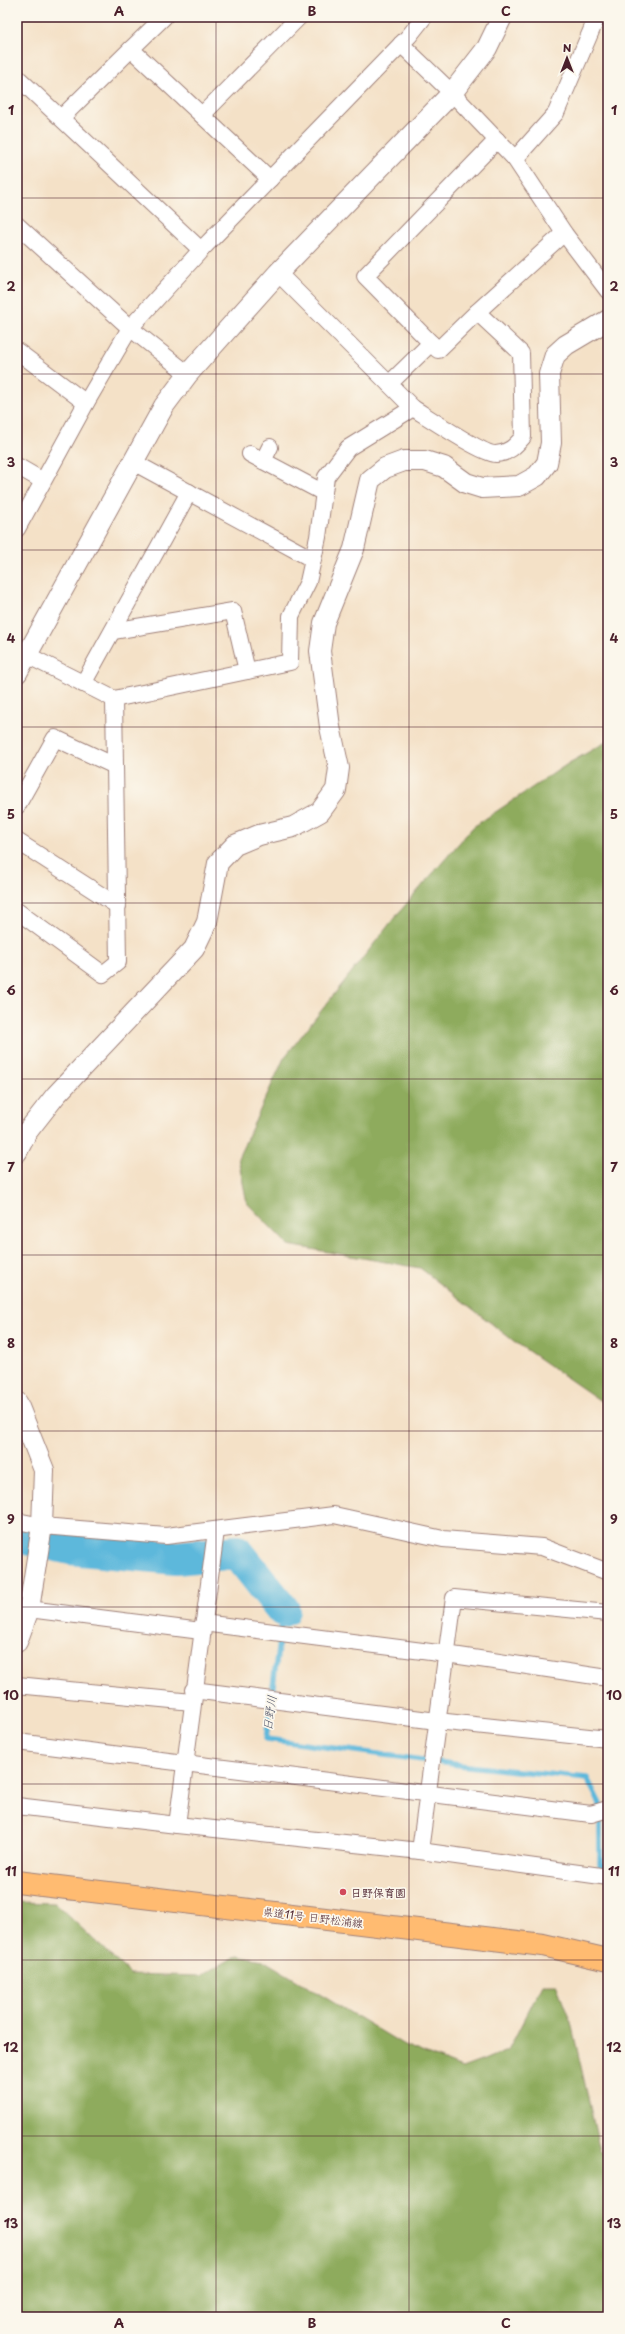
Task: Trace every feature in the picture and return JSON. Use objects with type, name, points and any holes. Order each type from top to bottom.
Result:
[{"type":"main road","name":"県道11号 日野松浦線","points":[[17,1882],[543,1945],[608,1960]]},
{"type":"street","points":[[61,118],[164,17]]},
{"type":"street","points":[[202,116],[299,17]]},
{"type":"street","points":[[17,530],[86,403],[130,328],[201,250],[401,44],[424,17]]},
{"type":"street","points":[[17,673],[164,406],[188,374],[278,273],[452,93],[487,48],[502,17]]},
{"type":"street","points":[[515,159],[556,113],[597,17]]},
{"type":"street","points":[[401,44],[452,93],[515,159],[564,233],[608,291]]},
{"type":"street","points":[[131,49],[270,179]]},
{"type":"street","points":[[19,82],[61,118],[201,250]]},
{"type":"street","points":[[498,140],[366,276],[438,350],[477,312],[564,233]]},
{"type":"street","points":[[20,234],[130,328],[188,374]]},
{"type":"street","points":[[278,273],[413,408],[477,447],[494,455],[510,451],[523,437],[521,353],[477,312]]},
{"type":"street","points":[[17,1152],[27,1132],[56,1095],[194,949],[207,922],[218,863],[235,845],[260,835],[293,827],[320,812],[336,790],[339,768],[330,727],[320,650],[324,623],[354,549],[370,480],[385,468],[404,460],[424,461],[444,467],[466,483],[482,488],[519,486],[537,476],[547,463],[551,443],[549,374],[555,355],[578,337],[608,320]]},
{"type":"street","points":[[389,384],[431,343]]},
{"type":"street","points":[[17,351],[86,403]]},
{"type":"street","points":[[27,655],[114,699],[290,662],[292,616],[308,582],[318,537],[326,477],[348,448],[413,408]]},
{"type":"street","points":[[261,454],[324,493]]},
{"type":"street","points":[[133,462],[312,559]]},
{"type":"street","points":[[17,466],[43,481]]},
{"type":"street","points":[[83,684],[189,492]]},
{"type":"street","points":[[113,631],[233,611],[247,671]]},
{"type":"street","points":[[17,911],[103,974],[118,962],[114,699]]},
{"type":"street","points":[[17,806],[55,738],[115,766]]},
{"type":"street","points":[[17,841],[118,906]]},
{"type":"street","points":[[17,1403],[44,1470],[42,1526],[29,1609],[17,1642]]},
{"type":"street","points":[[17,1521],[42,1526],[166,1536],[216,1531],[334,1515],[443,1539],[542,1547],[608,1572]]},
{"type":"street","points":[[177,1825],[192,1696],[216,1531]]},
{"type":"street","points":[[420,1851],[454,1598],[608,1613]]},
{"type":"street","points":[[29,1609],[446,1654],[608,1678]]},
{"type":"street","points":[[17,1685],[192,1696],[608,1739]]},
{"type":"street","points":[[17,1742],[184,1762],[428,1795],[591,1814],[608,1809]]},
{"type":"street","points":[[17,1806],[420,1851],[608,1877]]},
{"type":"green space","points":[[608,741],[608,1406],[515,1342],[420,1268],[288,1245],[247,1203],[238,1158],[284,1058],[395,917],[473,827],[569,763]]},
{"type":"green space","points":[[17,1902],[55,1903],[130,1974],[201,1976],[238,1955],[263,1960],[404,2045],[462,2068],[508,2051],[542,1984],[556,1984],[571,2022],[600,2151],[608,2160],[608,2317],[17,2317]]},
{"type":"waterway","name":"日野川","points":[[17,1536],[70,1548],[176,1558],[237,1552],[283,1610]]},
{"type":"waterway","name":"日野川","points":[[283,1610],[266,1739],[467,1766],[587,1778],[600,1804],[600,1865],[608,1866]]},
{"type":"place","name":"日野保育園","points":[[343,1892]]}]
